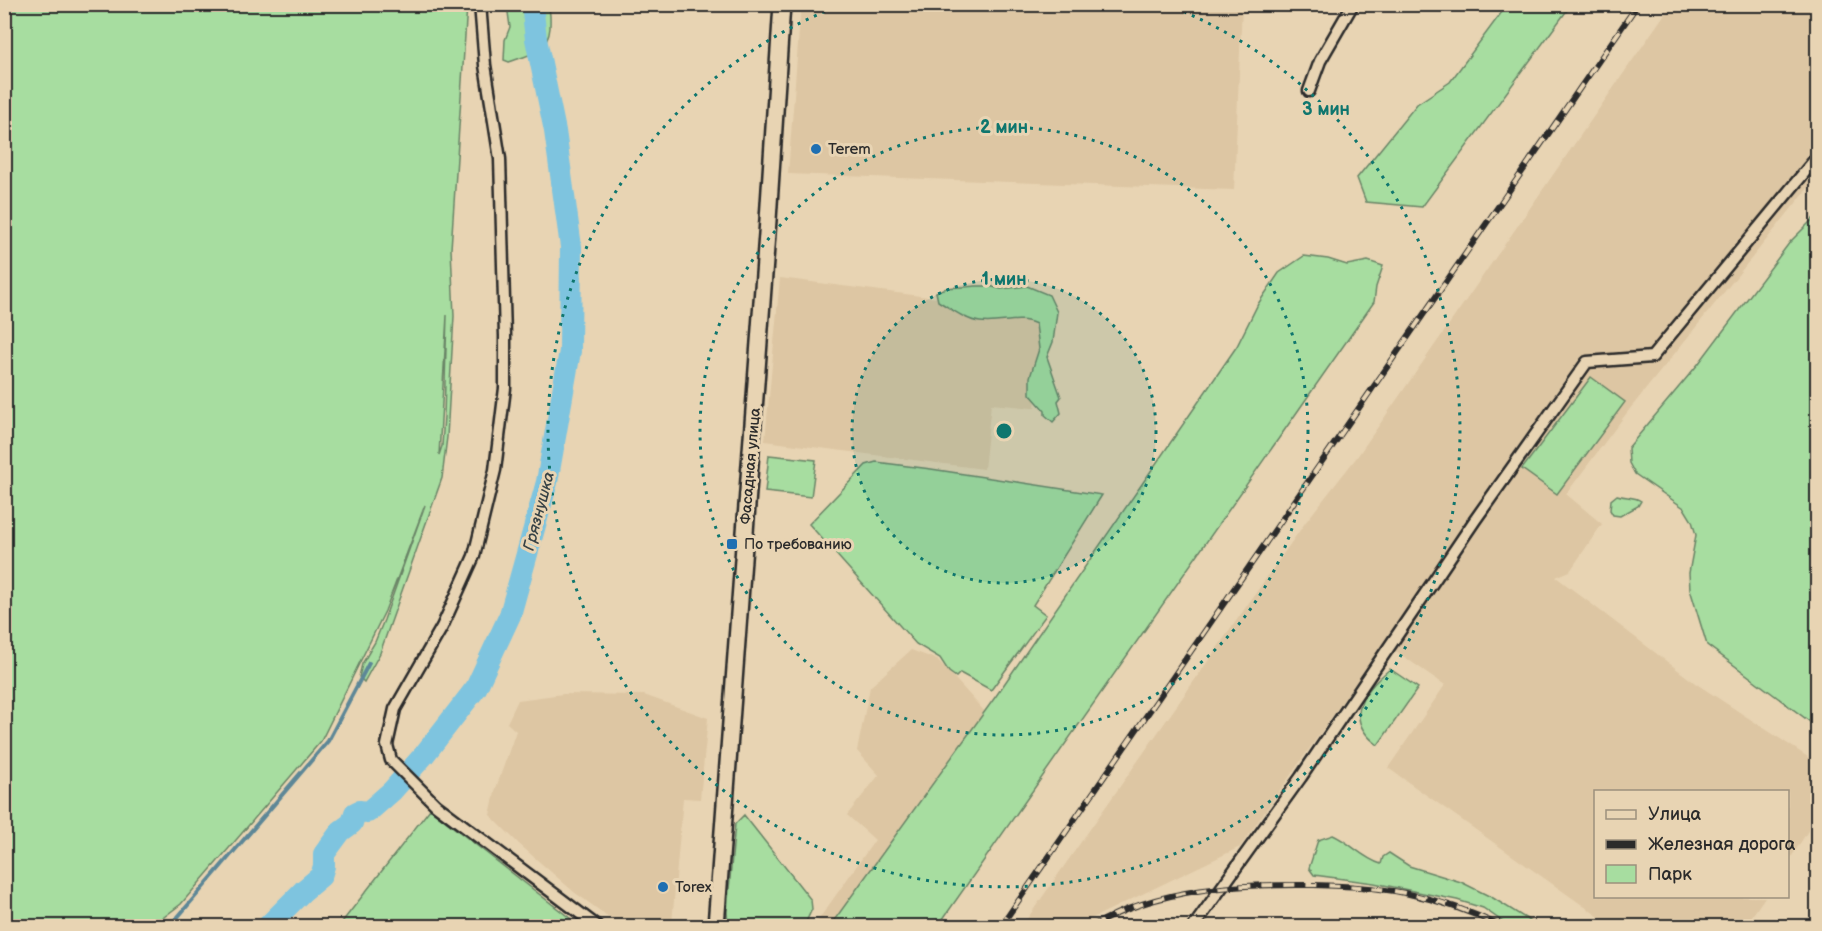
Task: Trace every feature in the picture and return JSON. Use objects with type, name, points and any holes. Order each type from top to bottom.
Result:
[{"type":"main road","name":"Фасадная улица","points":[[716,927],[782,4]]},
{"type":"street","points":[[480,4],[486,65],[500,159],[505,388],[495,470],[474,556],[442,627],[395,709],[387,744],[391,760],[436,805],[597,927]]},
{"type":"street","points":[[1309,91],[1320,61],[1353,4]]},
{"type":"street","points":[[1194,927],[1314,758],[1474,520],[1587,362],[1652,357],[1818,156]]},
{"type":"shaded area","points":[[801,5],[1242,5],[1234,190],[788,174]]},
{"type":"shaded area","points":[[1671,5],[1817,5],[1817,177],[1629,410],[1566,494],[1602,524],[1570,571],[1556,577],[1695,683],[1817,763],[1817,817],[1789,860],[1789,790],[1594,790],[1594,898],[1764,898],[1745,926],[1612,926],[1388,768],[1445,685],[1384,643],[1240,847],[1076,926],[1022,926],[1305,523],[1357,457]]},
{"type":"shaded area","points":[[780,278],[936,298],[1045,326],[1035,408],[991,404],[984,469],[765,441]]},
{"type":"shaded area","points":[[911,650],[938,660],[995,723],[852,926],[814,926],[875,840],[847,815],[879,775],[857,751],[870,687]]},
{"type":"shaded area","points":[[563,694],[644,695],[708,718],[700,799],[683,798],[672,923],[688,926],[621,926],[574,892],[490,815],[496,788],[516,731],[507,723],[518,700]]},
{"type":"green space","points":[[5,4],[467,5],[451,249],[454,316],[447,437],[442,478],[380,653],[364,682],[359,677],[362,664],[384,620],[425,505],[385,611],[321,741],[181,904],[152,926],[5,926]],"holes":[[[447,315],[442,446],[439,455]]]},
{"type":"green space","points":[[507,5],[548,5],[550,11],[550,28],[546,42],[536,51],[509,62],[504,60],[505,40],[510,27]]},
{"type":"green space","points":[[1507,5],[1571,5],[1422,207],[1366,202],[1357,178],[1417,104],[1450,82]]},
{"type":"green space","points":[[1817,215],[1817,727],[1707,645],[1690,589],[1689,573],[1696,535],[1692,521],[1684,508],[1635,474],[1629,463],[1628,448],[1699,363],[1790,242]]},
{"type":"green space","points":[[1304,256],[1328,259],[1347,265],[1368,261],[1383,266],[1374,302],[938,926],[830,926],[996,696],[1237,346],[1258,304],[1279,273]]},
{"type":"green space","points":[[976,286],[1001,289],[1027,286],[1049,295],[1057,312],[1053,342],[1047,357],[1061,397],[1058,401],[1061,413],[1053,422],[1030,394],[1030,377],[1039,349],[1036,324],[1022,320],[987,323],[975,321],[938,301],[936,292],[941,290]]},
{"type":"green space","points":[[1591,377],[1625,402],[1557,494],[1522,469]]},
{"type":"green space","points":[[769,455],[816,460],[811,497],[765,492]]},
{"type":"green space","points":[[876,462],[1102,495],[1033,605],[1046,615],[991,690],[960,673],[956,677],[949,672],[940,658],[916,644],[809,524],[866,465]]},
{"type":"green space","points":[[1617,495],[1641,501],[1638,506],[1620,516],[1613,515],[1610,510],[1611,500]]},
{"type":"green space","points":[[1390,669],[1418,688],[1378,745],[1367,735],[1361,725],[1360,706],[1372,686]]},
{"type":"green space","points":[[430,809],[580,926],[339,926]]},
{"type":"green space","points":[[744,815],[811,900],[812,909],[804,926],[728,926],[727,911],[735,824]]},
{"type":"green space","points":[[1333,835],[1381,864],[1383,857],[1389,853],[1409,866],[1461,882],[1493,898],[1538,926],[1509,926],[1483,908],[1457,900],[1374,883],[1314,875],[1309,868],[1318,840]]},
{"type":"waterway","name":"Грязнушка","points":[[268,926],[321,876],[324,854],[341,831],[352,823],[355,813],[368,812],[392,791],[424,755],[476,688],[510,615],[547,482],[570,351],[571,247],[555,131],[536,39],[532,4]]},
{"type":"waterway","points":[[166,926],[177,918],[328,741],[369,663]]},
{"type":"railway","points":[[1001,926],[1638,4]]},
{"type":"railway","points":[[1093,926],[1118,913],[1172,896],[1229,887],[1286,885],[1360,887],[1405,893],[1454,906],[1500,926]]},
{"type":"place","name":"Terem","points":[[816,149]]},
{"type":"place","name":"По требованию","points":[[732,544]]},
{"type":"place","name":"Torex","points":[[663,887]]}]
